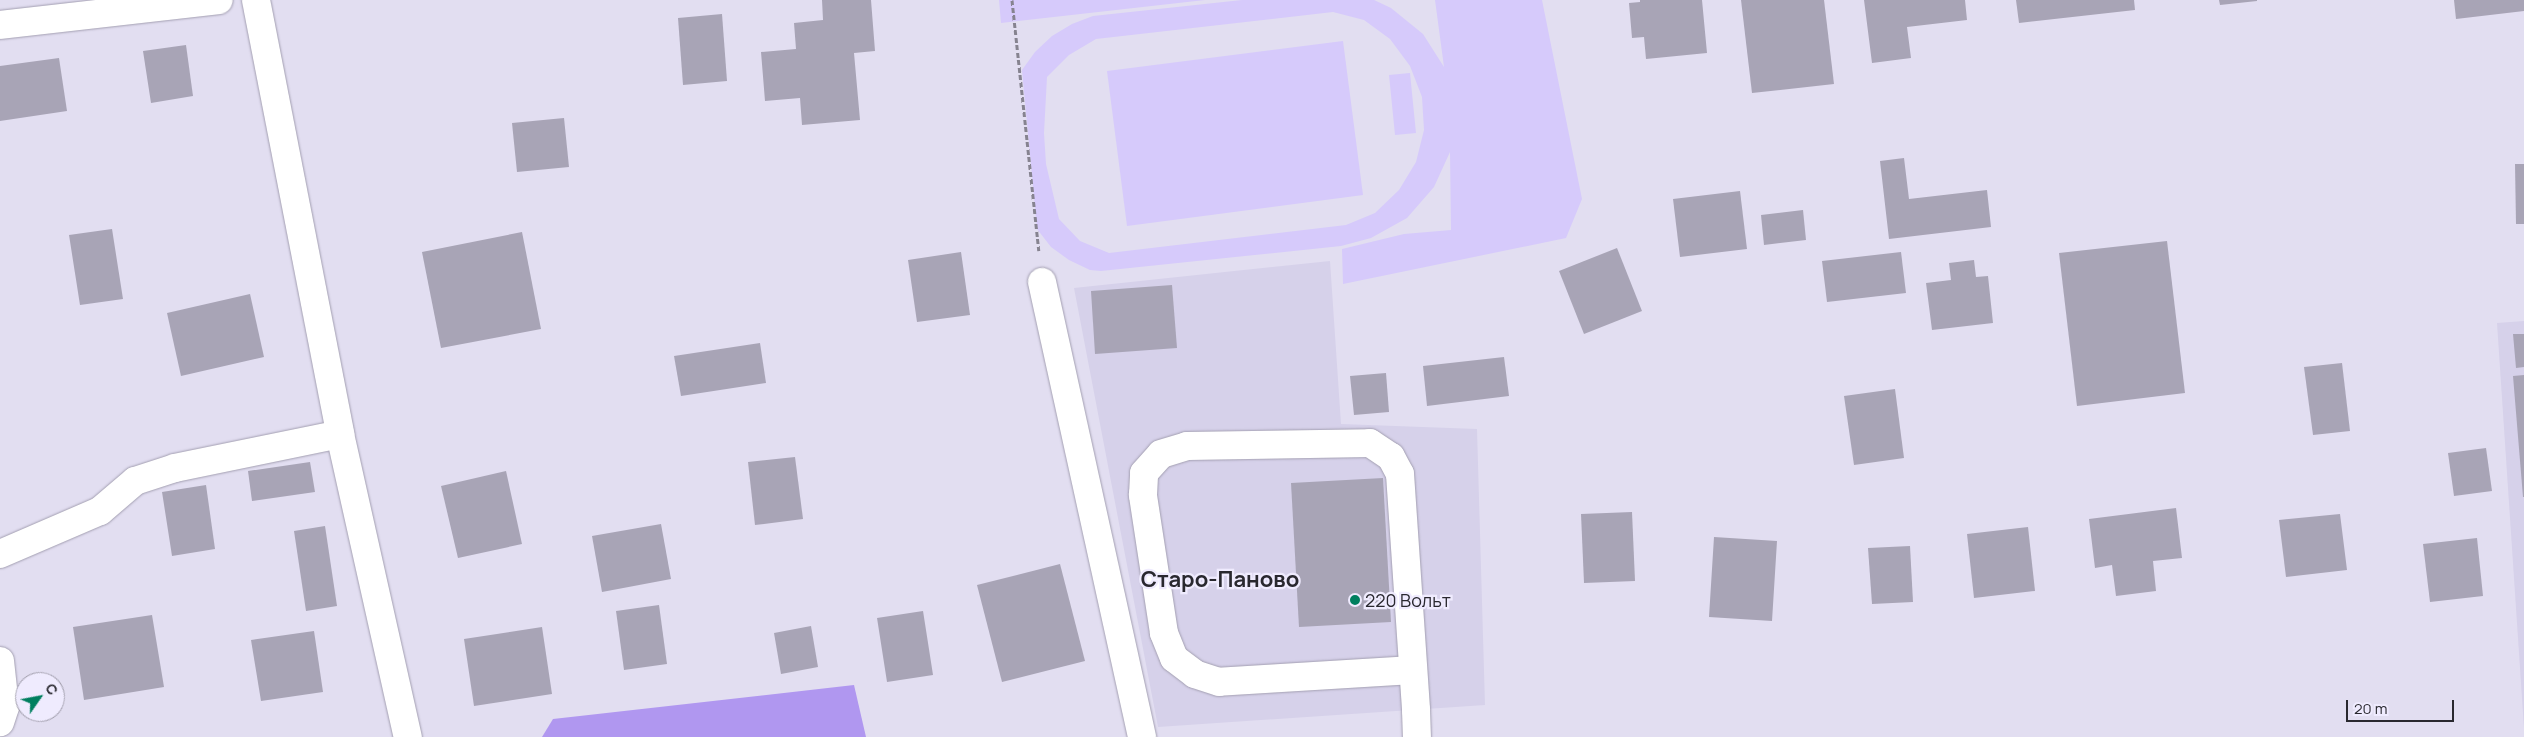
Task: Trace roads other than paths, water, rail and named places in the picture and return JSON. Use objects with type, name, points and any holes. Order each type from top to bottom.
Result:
[{"type":"street","points":[[0,25],[219,0]]},
{"type":"street","points":[[256,0],[340,434],[408,737]]},
{"type":"street","points":[[1042,282],[1142,737]]},
{"type":"street","points":[[0,554],[100,511],[135,481],[175,468],[340,434]]},
{"type":"street","points":[[1413,670],[1219,682],[1195,674],[1174,658],[1164,633],[1143,495],[1144,473],[1160,454],[1186,446],[1370,443],[1391,457],[1400,474],[1413,670],[1417,737]]},
{"type":"street","points":[[0,662],[5,707],[0,722]]},
{"type":"place","name":"220 Вольт","points":[[1355,600]]},
{"type":"district","name":"Старо-Паново","points":[[1220,580]]}]
